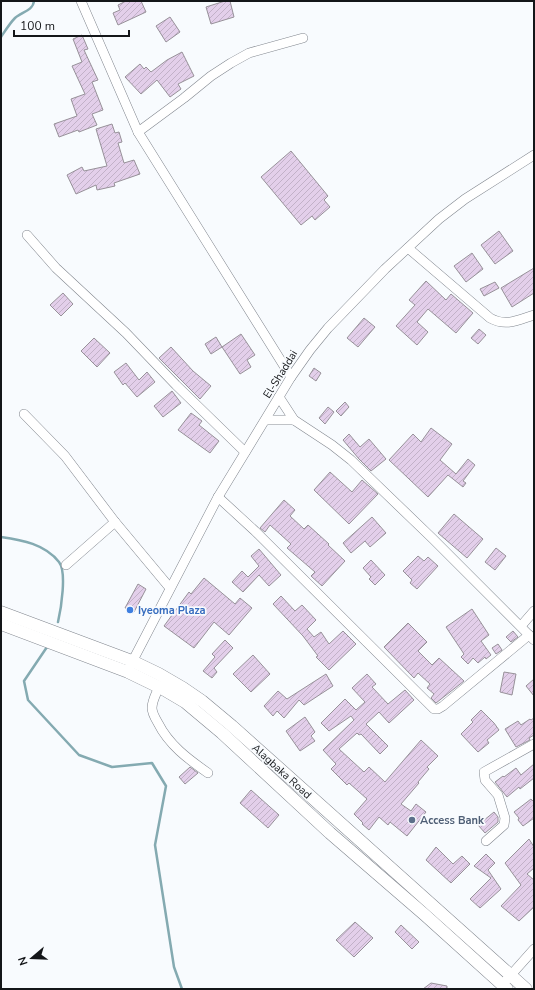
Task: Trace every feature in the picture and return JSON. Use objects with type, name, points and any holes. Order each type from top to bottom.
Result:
[{"type":"main road","name":"Alagbaka Road","points":[[1,612],[130,667],[159,688],[185,702],[222,733],[330,833],[425,915],[504,987]]},
{"type":"main road","name":"Alagbaka Road","points":[[1,624],[130,667],[165,677],[184,688],[232,726],[526,989]]},
{"type":"main road","points":[[330,833],[340,823]]},
{"type":"street","points":[[81,1],[138,132],[291,377]]},
{"type":"street","points":[[138,132],[211,76],[237,60],[248,54],[303,38]]},
{"type":"street","name":"El-Shaddai","points":[[130,667],[218,497],[291,377],[310,350],[328,328],[385,269],[439,219],[465,199],[534,155]]},
{"type":"street","points":[[27,235],[56,268],[126,333],[176,385],[245,452]]},
{"type":"street","points":[[408,248],[490,318],[497,322],[505,323],[534,315]]},
{"type":"street","points":[[218,497],[255,531],[434,709],[444,706],[532,638],[352,460],[294,420],[279,397]]},
{"type":"street","points":[[24,414],[65,456],[115,522],[170,588]]},
{"type":"street","points":[[266,420],[294,420]]},
{"type":"street","points":[[66,565],[115,522]]},
{"type":"street","points":[[521,626],[534,611]]},
{"type":"street","points":[[159,688],[154,698],[152,708],[153,714],[161,728],[171,742],[185,757],[208,773]]},
{"type":"street","points":[[486,841],[504,824],[506,818],[498,795],[485,780],[484,772],[534,744]]},
{"type":"street","points":[[504,987],[511,975],[534,949]]},
{"type":"building","points":[[126,1],[141,1],[146,12],[118,25],[113,13],[120,10],[118,5]]},
{"type":"building","points":[[225,1],[230,1],[234,17],[211,24],[206,7]]},
{"type":"building","points":[[170,17],[180,32],[166,42],[156,26]]},
{"type":"building","points":[[82,35],[88,49],[84,50],[98,80],[92,82],[103,110],[92,114],[97,125],[79,132],[78,130],[59,137],[54,124],[77,116],[71,99],[85,94],[72,66],[82,62],[73,39]]},
{"type":"building","points":[[182,52],[194,76],[178,84],[181,89],[170,97],[157,80],[141,94],[125,77],[140,64],[144,69],[146,67],[151,72],[167,60]]},
{"type":"building","points":[[112,124],[115,133],[119,132],[122,142],[118,143],[124,163],[134,160],[140,174],[114,183],[115,186],[97,190],[96,185],[76,194],[67,175],[82,167],[84,171],[107,166],[96,129]]},
{"type":"building","points":[[291,151],[328,196],[324,200],[330,207],[315,220],[312,216],[301,225],[261,177]]},
{"type":"building","points":[[499,231],[513,251],[495,264],[481,245]]},
{"type":"building","points":[[472,253],[483,269],[466,282],[454,266]]},
{"type":"building","points":[[534,268],[534,293],[512,307],[501,288]]},
{"type":"building","points":[[426,281],[446,300],[451,294],[473,313],[456,333],[428,309],[417,322],[428,332],[417,345],[396,326],[415,305],[409,300]]},
{"type":"building","points":[[495,282],[499,288],[484,296],[480,289]]},
{"type":"building","points":[[63,293],[73,304],[61,316],[50,305]]},
{"type":"building","points":[[364,318],[375,327],[358,347],[347,338]]},
{"type":"building","points":[[479,329],[486,335],[478,344],[471,338]]},
{"type":"building","points":[[241,334],[255,355],[247,360],[251,367],[240,374],[222,347]]},
{"type":"building","points":[[216,337],[222,347],[211,354],[205,344]]},
{"type":"building","points":[[94,338],[110,353],[97,367],[81,351]]},
{"type":"building","points":[[171,347],[193,371],[211,386],[200,399],[159,358]]},
{"type":"building","points":[[126,363],[139,380],[147,372],[155,382],[137,397],[125,383],[123,385],[114,372]]},
{"type":"building","points":[[314,368],[321,373],[316,381],[309,376]]},
{"type":"building","points":[[172,391],[181,403],[163,417],[154,406]]},
{"type":"building","points":[[345,402],[349,407],[341,416],[336,411]]},
{"type":"building","points":[[328,407],[334,412],[325,424],[319,418]]},
{"type":"building","points":[[191,413],[202,421],[199,425],[219,441],[210,453],[178,430]]},
{"type":"building","points":[[431,428],[452,444],[440,460],[456,474],[468,459],[475,465],[463,481],[466,483],[463,487],[448,475],[428,497],[389,460],[413,434],[421,442]]},
{"type":"building","points":[[349,434],[360,447],[369,439],[386,459],[371,471],[343,440]]},
{"type":"building","points":[[330,472],[352,492],[362,480],[378,494],[349,524],[314,490]]},
{"type":"building","points":[[284,500],[295,510],[290,516],[304,529],[308,525],[345,561],[322,586],[311,576],[315,572],[287,548],[291,544],[270,525],[265,532],[260,528]]},
{"type":"building","points":[[454,514],[483,539],[467,558],[438,533]]},
{"type":"building","points":[[372,517],[386,533],[370,547],[365,541],[351,553],[343,543]]},
{"type":"building","points":[[496,548],[506,556],[495,570],[485,562]]},
{"type":"building","points":[[259,549],[281,575],[269,586],[259,575],[243,592],[232,582],[242,571],[248,577],[259,566],[251,556]]},
{"type":"building","points":[[418,556],[424,561],[428,557],[438,566],[417,589],[410,583],[412,580],[403,571]]},
{"type":"building","points":[[371,560],[385,575],[375,585],[369,579],[371,577],[363,568]]},
{"type":"building","points":[[204,578],[235,604],[240,598],[252,608],[229,635],[214,622],[194,648],[164,626],[189,592],[191,594]]},
{"type":"building","points":[[138,584],[146,589],[134,612],[125,608]]},
{"type":"building","points":[[281,596],[295,611],[302,605],[316,620],[307,629],[314,637],[321,632],[329,644],[343,631],[356,644],[329,670],[316,657],[318,656],[303,636],[273,604]]},
{"type":"building","points":[[472,609],[489,635],[481,641],[491,655],[486,659],[485,657],[478,663],[473,658],[468,664],[461,657],[464,654],[446,627]]},
{"type":"building","points":[[408,623],[427,642],[418,651],[432,665],[439,658],[464,681],[436,703],[431,698],[434,694],[427,688],[430,684],[418,673],[414,678],[384,647]]},
{"type":"building","points":[[513,631],[518,637],[511,642],[506,637]]},
{"type":"building","points":[[225,640],[233,648],[214,668],[217,672],[212,678],[203,671],[215,657],[212,654]]},
{"type":"building","points":[[498,644],[502,650],[496,654],[492,648]]},
{"type":"building","points":[[253,655],[270,674],[251,692],[233,674]]},
{"type":"building","points":[[504,672],[516,674],[512,695],[500,692]]},
{"type":"building","points":[[326,674],[333,686],[304,705],[299,700],[284,718],[277,711],[273,716],[264,706],[278,691],[287,699]]},
{"type":"building","points":[[367,674],[376,684],[372,687],[388,704],[405,690],[414,700],[389,723],[379,712],[366,724],[388,746],[380,754],[361,734],[359,735],[357,733],[339,749],[364,772],[369,767],[385,782],[421,740],[438,756],[427,767],[429,769],[401,804],[411,811],[416,804],[426,812],[407,836],[390,822],[388,825],[379,817],[369,830],[362,824],[363,823],[354,814],[367,799],[349,783],[347,785],[331,769],[336,764],[323,750],[354,720],[351,716],[329,731],[321,723],[345,699],[356,710],[365,702],[352,688]]},
{"type":"building","points":[[534,679],[534,696],[526,686]]},
{"type":"building","points":[[481,710],[499,730],[487,740],[489,743],[478,752],[461,734],[473,722],[471,720]]},
{"type":"building","points":[[305,717],[315,732],[311,736],[315,741],[300,751],[286,731]]},
{"type":"building","points":[[534,718],[534,735],[529,738],[530,740],[516,747],[505,729],[518,721],[521,725]]},
{"type":"building","points":[[534,764],[534,778],[520,789],[519,787],[507,797],[495,782],[516,768],[521,775]]},
{"type":"building","points":[[190,767],[198,773],[185,784],[179,777]]},
{"type":"building","points":[[251,790],[279,815],[268,828],[240,803]]},
{"type":"building","points":[[531,799],[534,802],[534,818],[523,826],[514,812]]},
{"type":"building","points":[[494,812],[498,817],[498,822],[485,833],[478,825]]},
{"type":"building","points":[[529,839],[534,847],[534,868],[527,874],[534,880],[534,907],[519,921],[501,906],[521,885],[505,863]]},
{"type":"building","points":[[436,847],[453,864],[462,856],[470,864],[451,883],[426,860]]},
{"type":"building","points":[[486,854],[495,863],[488,870],[501,889],[480,908],[470,899],[491,878],[474,866]]},
{"type":"building","points":[[355,922],[373,938],[354,957],[336,940]]},
{"type":"building","points":[[401,925],[419,942],[412,949],[395,932]]},
{"type":"building","points":[[431,983],[447,986],[447,989],[423,989]]},
{"type":"waterway","points":[[1,37],[13,20],[29,9],[34,1]]},
{"type":"waterway","points":[[1,537],[25,541],[40,547],[59,562],[63,574],[63,582],[62,600],[58,622]]},
{"type":"waterway","points":[[47,647],[24,681],[28,700],[79,755],[112,767],[152,763],[166,786],[155,845],[174,967],[182,989]]},
{"type":"place","name":"Iyeoma Plaza","points":[[130,610]]},
{"type":"place","name":"Access Bank","points":[[412,820]]}]
